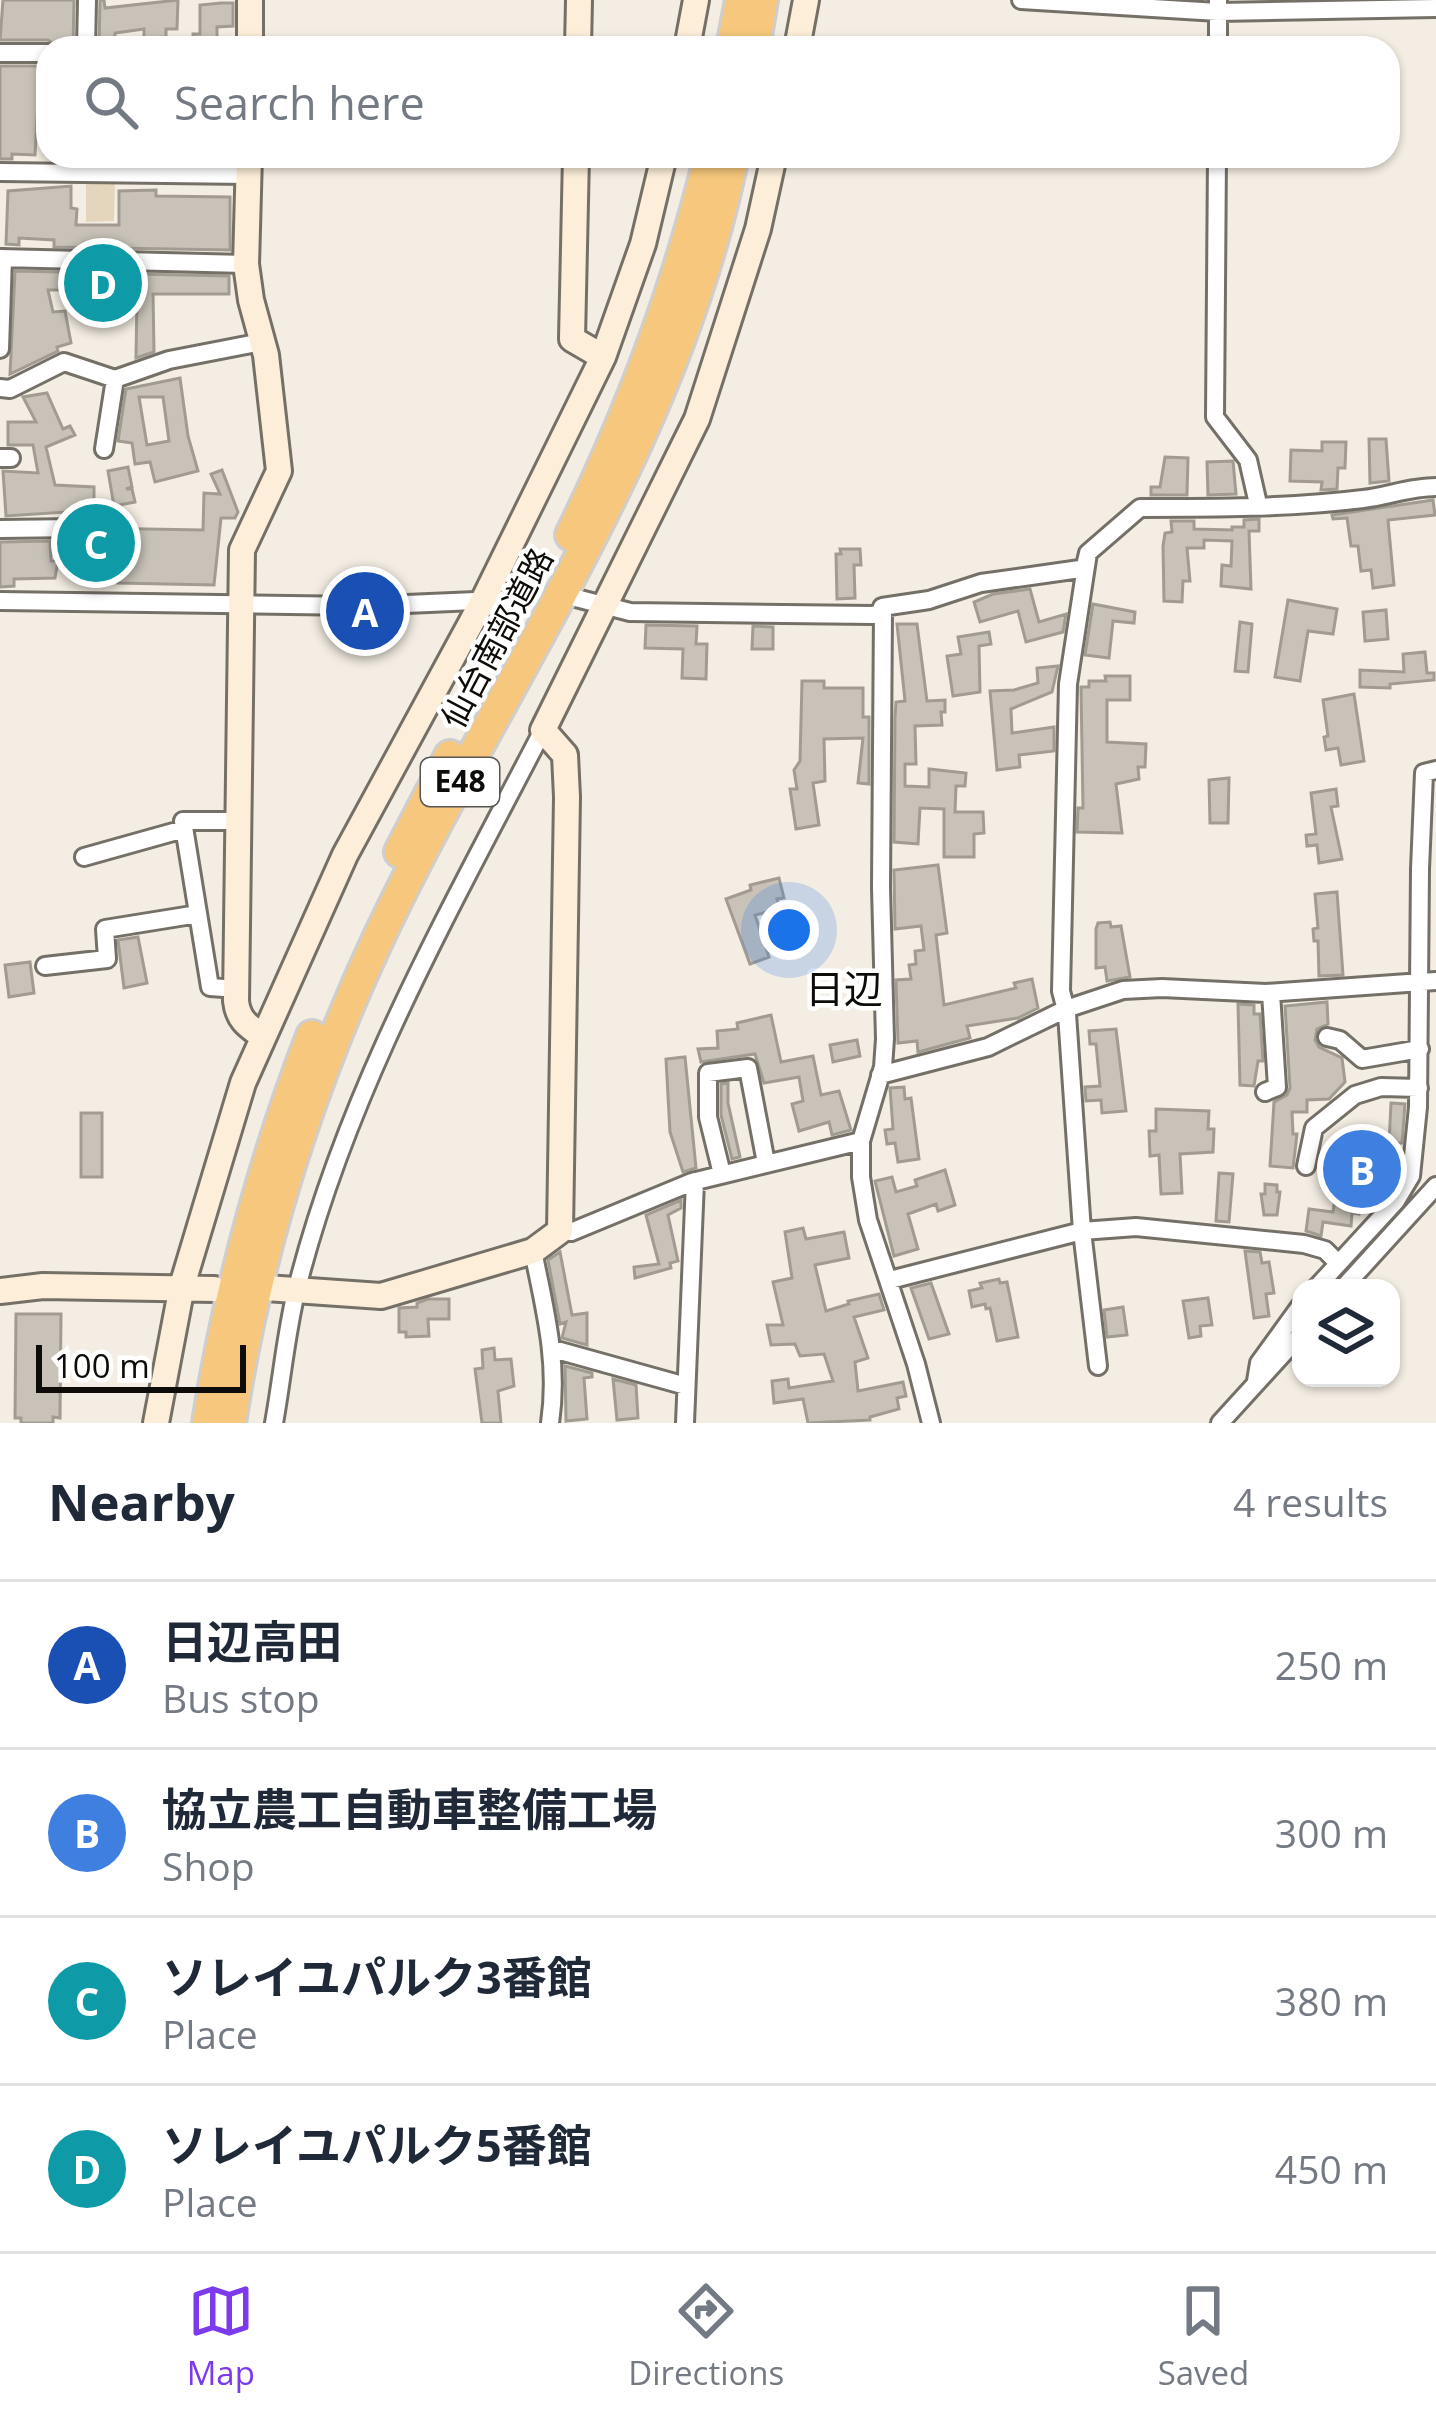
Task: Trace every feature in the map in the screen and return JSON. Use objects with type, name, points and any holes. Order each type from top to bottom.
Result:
[{"type":"highway","points":[[734,36],[741,0]]},
{"type":"highway","points":[[756,36],[762,0]]},
{"type":"highway","name":"仙台南部道路","points":[[208,1423],[248,1223],[278,1125],[316,1028],[360,928],[548,581],[607,461],[660,330],[707,168]]},
{"type":"highway","name":"仙台南部道路","points":[[230,1423],[244,1330],[268,1229],[334,1036],[380,936],[565,589],[658,402],[730,168]]},
{"type":"street","points":[[86,36],[87,0]]},
{"type":"street","points":[[250,0],[250,36]]},
{"type":"street","points":[[578,36],[579,0]]},
{"type":"street","points":[[689,36],[695,0]]},
{"type":"street","points":[[799,36],[806,0]]},
{"type":"street","points":[[1021,0],[1436,8]]},
{"type":"street","points":[[0,53],[36,53]]},
{"type":"street","points":[[0,172],[36,166]]},
{"type":"street","points":[[248,168],[247,264],[279,471],[244,540],[242,604],[237,1014],[262,1036]]},
{"type":"street","points":[[576,168],[572,339],[603,357]]},
{"type":"street","points":[[156,1423],[182,1286],[226,1130],[262,1036],[345,855],[483,601],[603,357],[643,244],[661,168]]},
{"type":"street","points":[[274,1423],[297,1289],[349,1130],[399,1010],[697,419],[758,229],[771,168]]},
{"type":"street","points":[[1217,168],[1215,417],[1248,460],[1258,504]]},
{"type":"street","points":[[0,349],[1,258],[247,264]]},
{"type":"street","points":[[0,388],[10,388],[64,362],[115,379],[169,360],[262,342]]},
{"type":"street","points":[[104,449],[115,379]]},
{"type":"street","points":[[931,1423],[868,1220],[861,1177],[861,1141],[880,1075],[884,1039],[882,607],[929,600],[971,585],[1064,574],[1085,566],[1088,553],[1140,508],[1364,499],[1436,487]]},
{"type":"street","points":[[0,529],[77,528]]},
{"type":"street","points":[[1088,553],[1068,684],[1061,992],[1098,1366]]},
{"type":"street","points":[[576,598],[630,612],[884,612]]},
{"type":"street","points":[[0,601],[361,606],[524,599]]},
{"type":"street","points":[[543,730],[565,755],[567,797],[560,1231]]},
{"type":"street","points":[[1324,1279],[1396,1201],[1411,1176],[1428,982],[1424,773],[1436,770]]},
{"type":"street","points":[[237,989],[210,987],[183,821],[239,821]]},
{"type":"street","points":[[84,857],[184,829]]},
{"type":"street","points":[[44,966],[107,959],[105,928],[198,914]]},
{"type":"street","points":[[880,1075],[988,1046],[1066,1009],[1123,990],[1270,993],[1428,982]]},
{"type":"street","points":[[1265,1092],[1277,1088],[1270,993]]},
{"type":"street","points":[[1328,1037],[1340,1040],[1362,1059],[1366,1089]]},
{"type":"street","points":[[1362,1059],[1420,1049]]},
{"type":"street","points":[[722,1174],[708,1118],[708,1072],[748,1068],[766,1163]]},
{"type":"street","points":[[1306,1166],[1314,1128],[1366,1089],[1419,1088]]},
{"type":"street","points":[[266,1288],[381,1296],[533,1251],[560,1231],[571,1232],[695,1181],[861,1141]]},
{"type":"street","points":[[685,1423],[695,1181]]},
{"type":"street","points":[[1351,1279],[1436,1186]]},
{"type":"street","points":[[890,1280],[1082,1231],[1136,1227],[1304,1244],[1325,1250],[1338,1263]]},
{"type":"street","points":[[533,1251],[554,1349],[550,1423]]},
{"type":"street","points":[[0,1291],[43,1286],[214,1289]]},
{"type":"street","points":[[1256,1382],[1259,1363],[1292,1317]]},
{"type":"street","points":[[1220,1423],[1292,1344]]},
{"type":"street","points":[[554,1349],[686,1386]]},
{"type":"shaded area","points":[[86,179],[115,179],[114,221],[86,222]]},
{"type":"building","points":[[3,0],[74,0],[73,36],[0,40]]},
{"type":"building","points":[[100,0],[105,8],[178,0],[177,29],[166,29],[166,36],[144,36],[144,29],[99,36]]},
{"type":"building","points":[[233,3],[233,26],[217,27],[217,36],[193,36],[200,34],[200,5]]},
{"type":"building","points":[[0,66],[36,66],[35,155],[12,154],[12,159],[0,159]]},
{"type":"building","points":[[71,186],[76,225],[119,225],[119,191],[230,197],[230,250],[54,247],[54,240],[19,238],[19,245],[6,244],[8,191]]},
{"type":"building","points":[[15,271],[60,272],[61,290],[48,290],[53,312],[65,311],[71,343],[10,374]]},
{"type":"building","points":[[89,273],[229,276],[229,294],[153,294],[154,352],[136,358],[137,296],[89,293]]},
{"type":"building","points":[[180,378],[198,471],[155,482],[150,462],[135,464],[132,443],[118,441],[126,389]],"holes":[[[139,397],[163,397],[169,441],[147,445]]]},
{"type":"building","points":[[47,393],[63,429],[70,426],[75,435],[46,447],[55,485],[94,487],[94,515],[82,511],[6,516],[3,471],[38,473],[33,445],[8,445],[8,422],[36,422],[23,397]]},
{"type":"building","points":[[1369,439],[1386,439],[1389,481],[1370,483]]},
{"type":"building","points":[[1322,442],[1346,442],[1345,468],[1338,468],[1337,489],[1321,490],[1322,482],[1290,481],[1291,450],[1322,451]]},
{"type":"building","points":[[1165,457],[1188,458],[1187,495],[1151,495],[1151,487],[1160,487]]},
{"type":"building","points":[[1233,461],[1236,494],[1208,495],[1207,462]]},
{"type":"building","points":[[128,467],[132,487],[126,489],[132,489],[135,502],[114,506],[108,471]]},
{"type":"building","points":[[222,470],[238,512],[235,518],[221,518],[214,585],[118,583],[119,564],[84,563],[84,538],[90,528],[203,530],[204,493],[220,494],[211,474]]},
{"type":"building","points":[[1433,500],[1435,515],[1388,520],[1394,585],[1373,588],[1371,570],[1361,571],[1358,546],[1351,546],[1347,518],[1333,519],[1332,515]]},
{"type":"building","points":[[1259,519],[1259,531],[1249,531],[1251,589],[1221,586],[1222,565],[1231,566],[1232,541],[1204,540],[1204,548],[1187,548],[1190,581],[1183,581],[1182,602],[1164,601],[1163,546],[1165,533],[1172,532],[1171,521],[1194,521],[1194,529],[1232,530],[1244,527],[1244,520]]},
{"type":"building","points":[[50,541],[51,561],[58,561],[55,578],[14,579],[14,586],[0,587],[0,542]]},
{"type":"building","points":[[840,549],[860,549],[861,565],[854,565],[855,598],[837,599],[836,554],[841,554]]},
{"type":"building","points":[[1030,589],[1039,622],[1066,614],[1063,632],[1026,642],[1018,611],[980,622],[974,602]]},
{"type":"building","points":[[1288,600],[1337,609],[1333,634],[1308,631],[1300,681],[1275,677]]},
{"type":"building","points":[[1093,604],[1135,612],[1134,623],[1113,621],[1109,658],[1085,655]]},
{"type":"building","points":[[1386,610],[1388,639],[1365,641],[1363,612]]},
{"type":"building","points":[[1240,622],[1252,624],[1248,672],[1235,671]]},
{"type":"building","points":[[897,624],[917,624],[927,701],[945,700],[942,725],[915,726],[916,764],[905,764],[905,786],[929,787],[929,769],[966,773],[965,786],[956,786],[955,812],[983,812],[984,833],[974,834],[974,857],[944,857],[944,809],[920,808],[918,844],[894,842],[896,702],[905,701]]},
{"type":"building","points":[[646,625],[697,626],[696,644],[707,644],[706,679],[682,678],[683,649],[645,648]]},
{"type":"building","points":[[753,626],[773,627],[773,649],[752,649]]},
{"type":"building","points":[[989,632],[991,644],[979,646],[980,692],[953,696],[947,656],[961,654],[958,637]]},
{"type":"building","points":[[1425,652],[1427,673],[1434,673],[1434,680],[1390,684],[1390,688],[1360,687],[1360,670],[1404,672],[1403,654]]},
{"type":"building","points":[[1058,666],[1052,692],[1011,709],[1012,733],[1054,727],[1054,751],[1019,755],[1020,767],[997,770],[990,691],[1038,683],[1037,668]]},
{"type":"building","points":[[1105,676],[1130,676],[1130,700],[1107,700],[1107,742],[1146,744],[1145,767],[1138,767],[1139,779],[1116,784],[1122,833],[1077,832],[1078,808],[1083,808],[1081,687],[1089,687],[1089,681],[1106,681]]},
{"type":"building","points":[[802,681],[824,681],[824,688],[863,688],[863,717],[869,717],[869,784],[858,783],[863,738],[824,739],[825,781],[813,783],[819,825],[796,829],[790,789],[797,789],[794,770],[800,761]]},
{"type":"building","points":[[1354,694],[1364,761],[1341,765],[1338,748],[1326,750],[1323,700]]},
{"type":"building","points":[[1229,778],[1228,823],[1210,823],[1209,780]]},
{"type":"building","points":[[1336,789],[1338,806],[1331,807],[1342,859],[1319,863],[1317,845],[1307,846],[1306,835],[1316,834],[1311,793]]},
{"type":"building","points":[[938,865],[947,933],[936,935],[944,1005],[1016,988],[1014,983],[1032,979],[1038,1008],[1018,1018],[967,1026],[970,1038],[918,1052],[917,1041],[898,1043],[896,980],[911,979],[909,965],[916,964],[915,951],[924,950],[921,926],[895,929],[894,870]]},
{"type":"building","points":[[779,878],[784,898],[777,899],[780,909],[755,915],[769,957],[750,964],[726,899],[751,890],[750,885]]},
{"type":"building","points":[[1337,892],[1343,975],[1319,976],[1313,929],[1318,928],[1315,894]]},
{"type":"building","points":[[1110,922],[1111,927],[1121,926],[1130,977],[1107,981],[1105,967],[1096,968],[1096,929],[1098,923]]},
{"type":"building","points":[[138,937],[147,983],[124,988],[118,940]]},
{"type":"building","points":[[30,962],[34,993],[9,997],[5,965]]},
{"type":"building","points":[[1327,1002],[1328,1024],[1317,1029],[1315,1040],[1319,1047],[1342,1058],[1345,1082],[1329,1099],[1307,1100],[1307,1112],[1292,1112],[1293,1134],[1297,1134],[1293,1168],[1270,1166],[1274,1102],[1290,1088],[1285,1006]]},
{"type":"building","points":[[1238,1004],[1254,1005],[1254,1014],[1260,1014],[1263,1061],[1258,1061],[1254,1086],[1240,1085]]},
{"type":"building","points":[[771,1015],[781,1062],[813,1056],[821,1095],[839,1091],[851,1130],[832,1135],[829,1122],[799,1131],[792,1104],[803,1101],[799,1077],[764,1083],[755,1054],[701,1062],[698,1049],[718,1048],[717,1031],[738,1029],[737,1023]]},
{"type":"building","points":[[1116,1029],[1126,1111],[1102,1113],[1101,1100],[1086,1101],[1085,1087],[1100,1086],[1096,1044],[1090,1044],[1089,1031]]},
{"type":"building","points":[[857,1040],[860,1056],[833,1062],[830,1045]]},
{"type":"building","points":[[685,1057],[696,1168],[683,1172],[670,1132],[666,1059]]},
{"type":"building","points":[[728,1083],[740,1157],[732,1159],[721,1115],[721,1084]]},
{"type":"building","points":[[904,1087],[905,1099],[911,1098],[919,1159],[898,1162],[895,1143],[887,1144],[885,1130],[893,1129],[890,1088]]},
{"type":"building","points":[[1391,1103],[1405,1104],[1402,1143],[1389,1143]]},
{"type":"building","points":[[1156,1109],[1209,1111],[1213,1152],[1180,1154],[1182,1193],[1161,1194],[1159,1155],[1150,1156],[1149,1131],[1156,1131]]},
{"type":"building","points":[[81,1113],[102,1113],[102,1177],[81,1177]]},
{"type":"building","points":[[1354,1144],[1373,1146],[1370,1180],[1364,1180],[1359,1214],[1352,1213],[1351,1226],[1323,1222],[1321,1236],[1306,1231],[1309,1209],[1333,1212],[1338,1179],[1351,1181]]},
{"type":"building","points":[[945,1170],[955,1205],[938,1211],[936,1204],[908,1214],[918,1249],[894,1256],[875,1181],[892,1177],[896,1192]]},
{"type":"building","points":[[1219,1173],[1233,1174],[1229,1222],[1216,1221]]},
{"type":"building","points":[[1265,1184],[1277,1185],[1280,1192],[1277,1215],[1264,1215],[1261,1194],[1265,1194]]},
{"type":"building","points":[[681,1200],[681,1208],[668,1215],[678,1261],[670,1263],[671,1268],[635,1278],[634,1267],[659,1264],[646,1215]]},
{"type":"building","points":[[803,1228],[806,1239],[844,1232],[849,1258],[815,1265],[826,1311],[879,1294],[884,1310],[854,1317],[868,1358],[855,1362],[858,1391],[903,1382],[906,1396],[897,1398],[899,1409],[870,1420],[808,1423],[803,1399],[774,1403],[772,1381],[788,1379],[789,1388],[833,1381],[824,1354],[800,1356],[795,1344],[771,1345],[767,1325],[783,1325],[773,1282],[792,1278],[785,1232]]},
{"type":"building","points":[[1245,1251],[1260,1252],[1262,1263],[1269,1262],[1274,1293],[1266,1294],[1269,1316],[1254,1318]]},
{"type":"building","points":[[560,1252],[572,1315],[587,1313],[587,1345],[562,1338],[566,1322],[560,1324],[548,1260]]},
{"type":"building","points":[[999,1279],[1007,1282],[1018,1337],[997,1341],[990,1308],[985,1304],[972,1307],[969,1291]]},
{"type":"building","points":[[931,1283],[949,1334],[929,1339],[911,1288]]},
{"type":"building","points":[[1208,1298],[1212,1325],[1200,1326],[1201,1336],[1189,1338],[1183,1301]]},
{"type":"building","points":[[428,1299],[449,1299],[449,1319],[428,1319],[429,1336],[406,1337],[406,1332],[399,1332],[399,1308],[417,1307]]},
{"type":"building","points":[[1123,1307],[1127,1335],[1107,1337],[1104,1310]]},
{"type":"building","points":[[16,1314],[61,1314],[60,1418],[53,1417],[53,1423],[21,1423],[21,1418],[15,1418]]},
{"type":"building","points":[[494,1348],[495,1360],[511,1359],[514,1386],[498,1391],[501,1423],[482,1423],[475,1369],[483,1368],[482,1350]]},
{"type":"building","points":[[565,1366],[592,1373],[584,1378],[587,1419],[566,1421]]},
{"type":"building","points":[[613,1379],[636,1385],[638,1418],[617,1420]]},
{"type":"place","name":"ソレイユパルク5番館","points":[[103,283]]},
{"type":"place","name":"ソレイユパルク3番館","points":[[96,543]]},
{"type":"place","name":"日辺高田","points":[[365,611]]},
{"type":"place","name":"協立農工自動車整備工場","points":[[1362,1169]]},
{"type":"district","name":"日辺","points":[[844,989]]}]
